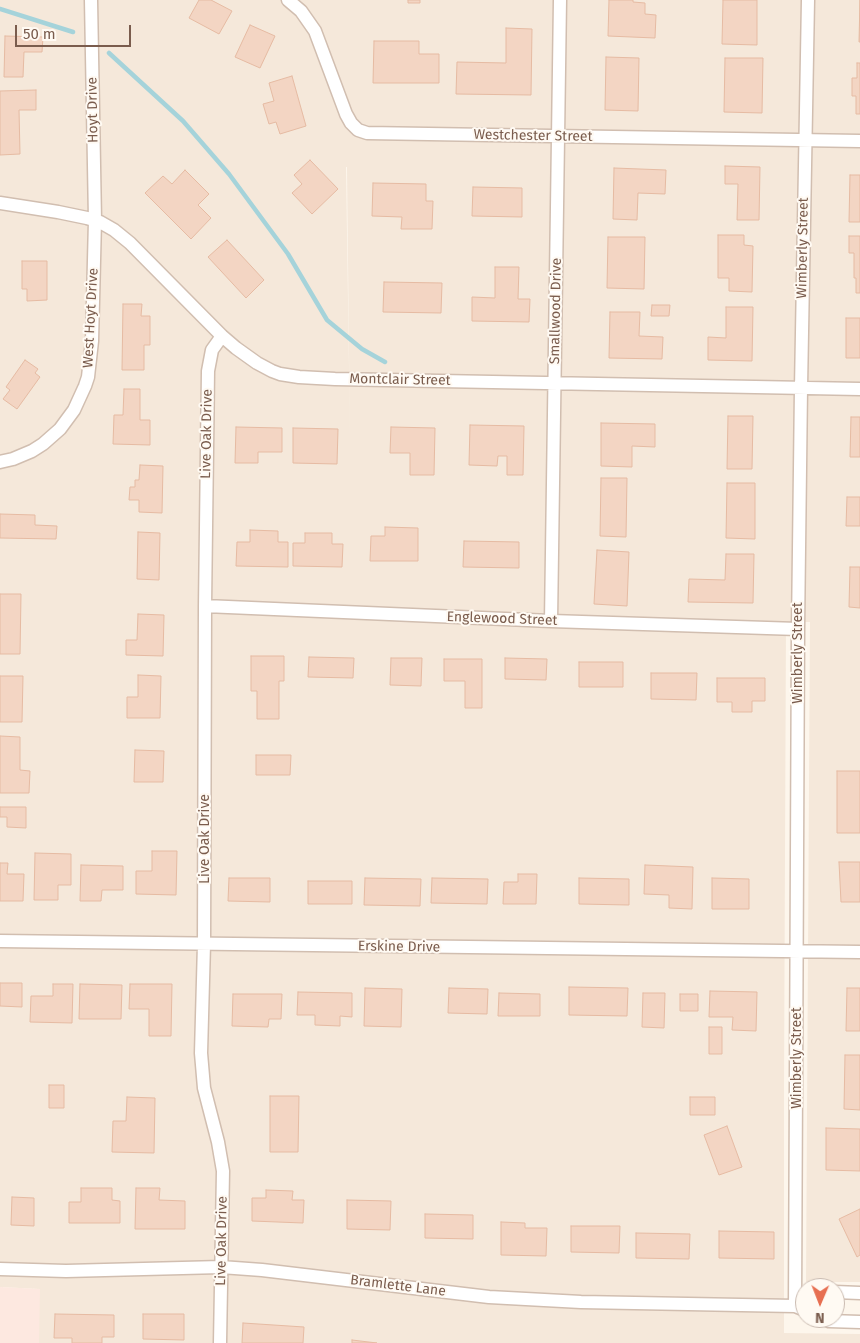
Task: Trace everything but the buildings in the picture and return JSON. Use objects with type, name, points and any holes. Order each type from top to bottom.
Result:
[{"type":"street","name":"Hoyt Drive","points":[[91,0],[95,220]]},
{"type":"street","name":"Westchester Street","points":[[288,0],[300,11],[315,31],[351,124],[358,130],[367,133],[860,141]]},
{"type":"street","name":"Smallwood Drive","points":[[551,622],[560,0]]},
{"type":"street","name":"Wimberly Street","points":[[802,1278],[798,951],[798,629],[808,0]]},
{"type":"street","name":"Montclair Street","points":[[0,203],[95,220],[114,230],[130,243],[222,336],[257,363],[272,371],[290,376],[335,379],[860,389]]},
{"type":"street","name":"West Hoyt Drive","points":[[0,462],[32,451],[60,429],[74,410],[85,386],[92,354],[95,220]]},
{"type":"street","name":"Live Oak Drive","points":[[220,1343],[223,1179],[218,1142],[205,1095],[202,1068],[208,370],[212,350],[222,336]]},
{"type":"street","name":"Englewood Street","points":[[205,606],[551,622],[798,629]]},
{"type":"street","name":"Erskine Drive","points":[[0,941],[860,952]]},
{"type":"street","name":"Bramlette Lane","points":[[0,1269],[66,1271],[221,1267],[525,1299],[581,1302],[795,1306]]},
{"type":"street","points":[[845,1292],[860,1293]]},
{"type":"street","points":[[845,1322],[860,1322]]},
{"type":"shaded area","points":[[0,0],[860,0],[860,1282],[845,1282],[845,1278],[806,1278],[810,622],[786,622],[784,1333],[860,1334],[860,1343],[39,1343],[39,1289],[0,1287]],"holes":[[[346,167],[347,167],[350,445]]]},
{"type":"shaded area","points":[[0,1287],[40,1289],[39,1343],[0,1343]]},
{"type":"waterway","points":[[0,9],[73,32]]},
{"type":"waterway","points":[[109,53],[183,121],[229,174],[288,254],[327,320],[362,349],[385,362]]}]
